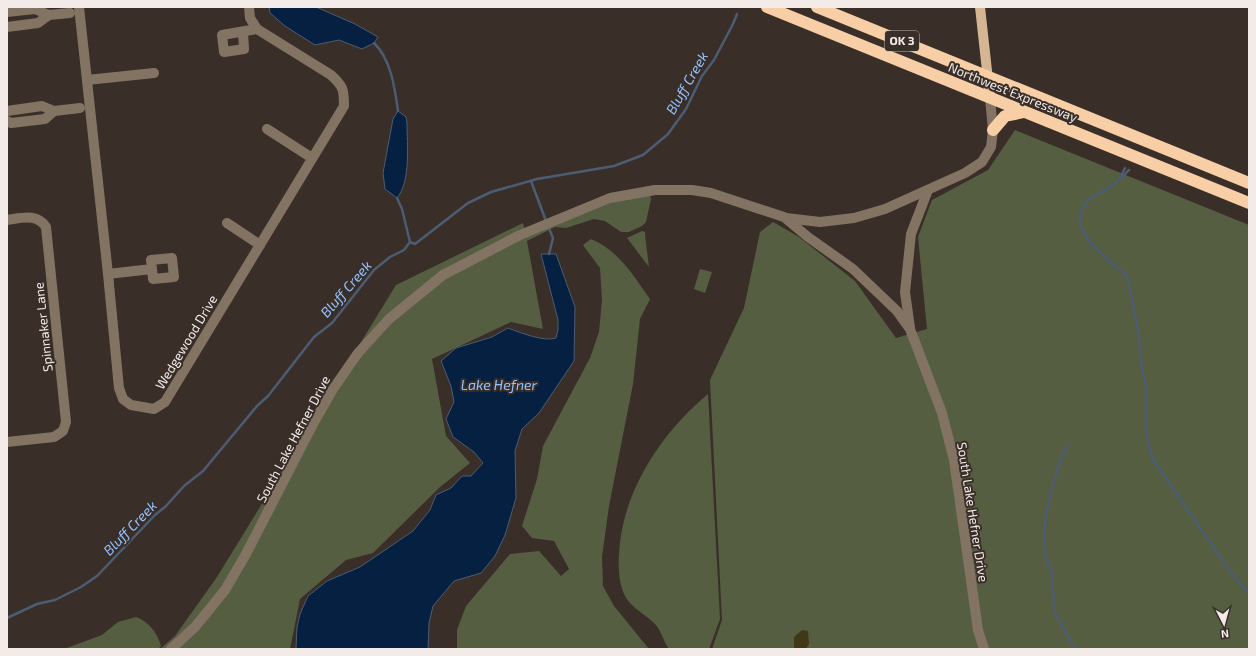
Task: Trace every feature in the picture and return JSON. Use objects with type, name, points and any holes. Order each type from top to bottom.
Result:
[{"type":"highway","name":"Northwest Expressway","points":[[767,7],[1246,202]]},
{"type":"highway","name":"Northwest Expressway","points":[[817,7],[1249,184]]},
{"type":"highway","points":[[993,130],[1005,116],[1025,112]]},
{"type":"highway","points":[[1246,202],[1249,184]]},
{"type":"main road","points":[[980,7],[990,98]]},
{"type":"street","points":[[242,32],[257,29],[250,18],[249,7]]},
{"type":"street","points":[[7,12],[35,9],[49,14],[74,10]]},
{"type":"street","name":"Wedgewood Drive","points":[[74,10],[87,80],[119,388],[123,399],[131,405],[154,409],[164,402],[344,106],[344,90],[331,75],[257,29]]},
{"type":"street","points":[[7,27],[38,24],[49,14]]},
{"type":"street","points":[[87,80],[154,73]]},
{"type":"street","points":[[784,217],[820,222],[854,218],[885,209],[965,173],[982,162],[992,147],[993,130],[990,98]]},
{"type":"street","points":[[7,111],[42,106],[54,112]]},
{"type":"street","points":[[7,120],[11,123],[45,119],[54,112],[80,108]]},
{"type":"street","points":[[267,129],[312,158]]},
{"type":"street","name":"South Lake Hefner Drive","points":[[174,648],[195,627],[225,590],[246,554],[313,424],[333,389],[374,334],[412,298],[444,275],[499,245],[554,220],[610,198],[643,191],[674,190],[711,193],[784,217],[808,237],[853,269],[897,311],[910,329],[942,413],[954,460],[978,630],[984,649]]},
{"type":"street","points":[[910,329],[905,292],[911,234],[928,190]]},
{"type":"street","name":"Spinnaker Lane","points":[[7,220],[30,217],[42,220],[47,234],[66,422],[64,431],[54,437],[7,442]]},
{"type":"street","points":[[227,223],[260,245]]},
{"type":"street","points":[[108,274],[152,269]]},
{"type":"green space","points":[[1015,130],[1249,225],[1249,649],[712,649],[722,620],[710,380],[744,308],[760,232],[773,222],[799,237],[855,281],[896,338],[927,329],[918,237],[932,200],[988,170]]},
{"type":"green space","points":[[650,195],[651,199],[646,222],[642,226],[629,232],[621,232],[605,221],[594,219],[566,228],[555,227],[527,241],[543,329],[511,322],[432,359],[446,436],[470,463],[440,487],[373,553],[346,560],[300,599],[290,649],[160,649],[175,636],[217,577],[396,285],[523,223],[526,237],[613,202]]},
{"type":"green space","points":[[642,231],[645,232],[649,267],[627,238]]},
{"type":"green space","points":[[591,239],[610,250],[625,264],[650,299],[640,319],[633,384],[609,506],[602,557],[603,586],[614,606],[649,649],[457,649],[457,630],[466,606],[510,554],[539,551],[561,576],[569,569],[554,541],[532,538],[522,526],[537,479],[543,446],[590,358],[599,332],[602,300],[600,268],[583,245]]},
{"type":"green space","points":[[700,269],[712,272],[705,293],[694,289]]},
{"type":"green space","points":[[708,394],[720,619],[709,649],[669,649],[656,625],[628,601],[623,591],[619,576],[619,554],[622,531],[636,486],[647,465],[660,445],[675,427]]},
{"type":"green space","points":[[136,617],[149,625],[155,632],[161,646],[159,649],[64,649],[102,635],[118,622]]},
{"type":"sand","points":[[802,630],[808,631],[809,644],[806,649],[794,649],[794,637]]},
{"type":"water","points":[[269,7],[316,7],[355,24],[378,37],[374,43],[362,49],[339,40],[315,45],[285,26],[270,13]]},
{"type":"water","points":[[398,111],[406,117],[408,152],[404,182],[397,198],[385,189],[383,173],[393,119]]},
{"type":"water","name":"Lake Hefner","points":[[541,254],[556,254],[575,307],[574,361],[539,413],[522,429],[515,451],[516,498],[505,535],[495,556],[481,573],[454,581],[433,606],[429,623],[428,649],[296,649],[297,627],[300,614],[308,596],[327,581],[360,567],[413,531],[430,510],[436,495],[451,488],[462,476],[471,476],[483,463],[474,452],[453,437],[446,419],[454,402],[451,386],[441,361],[456,348],[492,337],[508,328],[539,338],[556,338],[558,320]]},
{"type":"waterway","name":"Bluff Creek","points":[[7,618],[37,604],[55,600],[81,587],[97,576],[184,486],[203,471],[257,406],[268,396],[314,337],[332,323],[374,270],[390,257],[404,250],[410,242],[415,244],[468,203],[491,192],[537,179],[614,166],[643,155],[668,134],[686,109],[702,76],[714,60],[737,14]]},
{"type":"waterway","points":[[374,43],[380,50],[388,66],[394,84],[398,111]]},
{"type":"waterway","points":[[1119,180],[1125,168]]},
{"type":"waterway","points":[[1129,170],[1117,182],[1087,201],[1080,213],[1080,226],[1092,245],[1127,276],[1138,329],[1146,388],[1146,431],[1152,458],[1229,570],[1249,592]]},
{"type":"waterway","points":[[531,181],[546,221]]},
{"type":"waterway","points":[[397,198],[402,209],[410,242]]},
{"type":"waterway","points":[[548,226],[553,238],[549,254]]},
{"type":"waterway","points":[[1067,445],[1052,489],[1045,525],[1044,542],[1046,557],[1051,569],[1055,613],[1075,649]]}]
